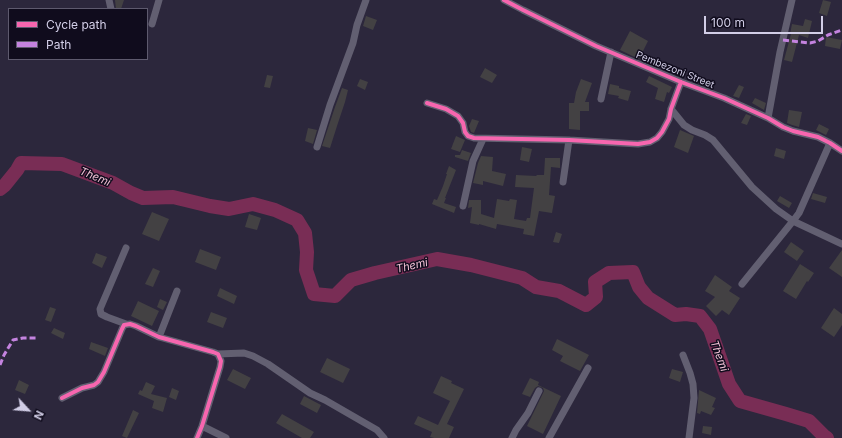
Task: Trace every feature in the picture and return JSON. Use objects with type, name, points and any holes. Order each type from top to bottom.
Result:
[{"type":"street","points":[[152,24],[159,0]]},
{"type":"street","points":[[317,146],[353,43],[357,24],[366,0]]},
{"type":"street","name":"Pembezoni Street","points":[[504,0],[558,28],[611,52],[681,82],[724,98],[768,118],[783,127],[818,137],[842,151]]},
{"type":"street","points":[[768,118],[780,52],[792,0]]},
{"type":"street","points":[[601,99],[611,52]]},
{"type":"street","points":[[427,103],[458,116],[462,123],[464,132],[468,136],[474,138],[569,140],[638,144],[650,142],[657,138],[662,132],[669,119],[681,82]]},
{"type":"street","points":[[671,109],[684,125],[713,140],[752,187],[776,210],[793,221],[842,244]]},
{"type":"street","points":[[464,206],[473,161],[483,139]]},
{"type":"street","points":[[563,182],[569,140]]},
{"type":"street","points":[[742,284],[799,212],[830,143]]},
{"type":"street","points":[[126,248],[100,309],[101,314],[126,324],[136,326],[159,337],[218,354],[244,353],[253,356],[268,364],[310,393],[377,430],[384,438]]},
{"type":"street","points":[[159,337],[177,291]]},
{"type":"street","points":[[62,398],[98,382],[104,372],[122,329],[126,324]]},
{"type":"street","points":[[197,438],[220,367],[221,362],[218,354]]},
{"type":"street","points":[[682,355],[690,372],[693,384],[694,398],[689,438]]},
{"type":"street","points":[[549,438],[588,368]]},
{"type":"street","points":[[512,438],[528,413],[539,391]]},
{"type":"street","points":[[202,426],[226,438]]},
{"type":"building","points":[[115,0],[124,0],[121,8],[116,8]]},
{"type":"building","points":[[823,0],[831,2],[827,16],[819,13]]},
{"type":"building","points":[[366,16],[377,20],[373,30],[363,26]]},
{"type":"building","points":[[805,19],[812,21],[808,38],[799,35],[792,62],[784,60],[792,24],[803,26]]},
{"type":"building","points":[[630,31],[648,41],[639,59],[620,50]]},
{"type":"building","points":[[826,37],[842,40],[840,49],[825,46]]},
{"type":"building","points":[[485,68],[497,75],[492,83],[480,77]]},
{"type":"building","points":[[267,75],[273,76],[270,88],[264,87]]},
{"type":"building","points":[[649,76],[672,87],[669,93],[667,92],[664,102],[655,99],[658,88],[646,82]]},
{"type":"building","points":[[360,79],[368,82],[365,90],[357,86]]},
{"type":"building","points":[[581,79],[592,83],[585,102],[589,102],[589,111],[580,111],[580,130],[569,129],[569,103],[574,103]]},
{"type":"building","points":[[610,84],[631,91],[628,101],[618,98],[619,96],[608,94]]},
{"type":"building","points":[[739,85],[744,87],[739,98],[733,96]]},
{"type":"building","points":[[342,88],[348,90],[330,148],[322,146],[335,107]]},
{"type":"building","points":[[755,98],[766,103],[764,110],[752,103]]},
{"type":"building","points":[[789,110],[802,112],[799,127],[787,123]]},
{"type":"building","points":[[746,114],[751,116],[747,125],[741,123]]},
{"type":"building","points":[[472,119],[479,121],[474,133],[471,132],[469,126]]},
{"type":"building","points":[[819,124],[829,129],[826,135],[816,130]]},
{"type":"building","points":[[308,128],[317,130],[313,144],[305,141]]},
{"type":"building","points":[[680,130],[694,136],[688,153],[674,147]]},
{"type":"building","points":[[456,136],[465,140],[460,152],[451,149]]},
{"type":"building","points":[[522,147],[532,149],[529,162],[520,160]]},
{"type":"building","points":[[776,148],[786,151],[784,159],[774,156]]},
{"type":"building","points":[[462,150],[471,153],[468,161],[455,157],[455,155],[460,155]]},
{"type":"building","points":[[481,156],[493,157],[492,171],[506,174],[503,186],[483,181],[483,185],[473,183]]},
{"type":"building","points":[[545,158],[560,158],[560,168],[551,167],[549,195],[555,196],[552,213],[539,211],[534,236],[523,234],[524,229],[497,224],[496,229],[470,223],[472,207],[468,208],[469,200],[481,200],[481,214],[494,218],[497,199],[509,201],[510,199],[517,200],[514,219],[526,221],[527,218],[530,218],[534,188],[515,187],[516,175],[544,175]]},
{"type":"building","points":[[449,166],[456,170],[444,203],[456,207],[454,213],[432,204],[434,199],[437,200]]},
{"type":"building","points":[[813,193],[827,197],[825,203],[811,199]]},
{"type":"building","points":[[780,196],[792,203],[789,208],[777,201]]},
{"type":"building","points":[[152,212],[169,219],[159,241],[142,234]]},
{"type":"building","points":[[249,214],[261,218],[257,230],[245,227]]},
{"type":"building","points":[[556,232],[562,234],[559,243],[553,242]]},
{"type":"building","points":[[791,242],[804,251],[797,261],[784,252]]},
{"type":"building","points":[[200,249],[221,257],[216,270],[195,262]]},
{"type":"building","points":[[842,250],[842,277],[829,268]]},
{"type":"building","points":[[96,253],[107,257],[102,268],[92,263]]},
{"type":"building","points":[[800,264],[814,273],[808,282],[807,281],[796,299],[783,291]]},
{"type":"building","points":[[153,268],[160,271],[153,287],[145,284]]},
{"type":"building","points":[[715,275],[732,287],[729,291],[740,298],[729,315],[722,310],[716,316],[706,306],[715,297],[705,291]]},
{"type":"building","points":[[220,288],[237,296],[234,304],[217,296]]},
{"type":"building","points":[[160,299],[167,302],[163,310],[157,307]]},
{"type":"building","points":[[138,301],[159,311],[152,326],[131,316]]},
{"type":"building","points":[[50,307],[56,309],[51,322],[45,320]]},
{"type":"building","points":[[834,308],[842,314],[842,325],[834,337],[821,328]]},
{"type":"building","points":[[211,312],[227,318],[223,328],[207,322]]},
{"type":"building","points":[[54,328],[65,333],[63,339],[51,333]]},
{"type":"building","points":[[557,339],[589,355],[580,371],[560,361],[563,356],[552,350]]},
{"type":"building","points":[[91,342],[108,348],[105,356],[89,349]]},
{"type":"building","points":[[327,358],[350,369],[343,383],[320,372]]},
{"type":"building","points":[[233,369],[251,378],[245,389],[227,380]]},
{"type":"building","points":[[672,369],[683,372],[680,382],[669,378]]},
{"type":"building","points":[[441,376],[464,389],[447,424],[454,427],[449,438],[430,437],[432,432],[414,424],[418,416],[438,425],[450,401],[433,393]]},
{"type":"building","points":[[530,378],[539,382],[538,385],[561,396],[543,434],[527,426],[544,391],[543,388],[538,386],[535,388],[530,397],[522,394]]},
{"type":"building","points":[[19,380],[29,385],[25,394],[15,390]]},
{"type":"building","points":[[146,382],[155,386],[151,394],[167,398],[163,412],[152,408],[154,401],[138,394],[140,390],[142,391]]},
{"type":"building","points":[[172,388],[179,391],[176,400],[169,397]]},
{"type":"building","points":[[699,390],[716,398],[712,407],[715,408],[711,415],[701,411],[700,414],[697,413]]},
{"type":"building","points":[[304,396],[321,405],[317,413],[300,404]]},
{"type":"building","points":[[133,410],[139,413],[127,438],[122,436]]},
{"type":"building","points":[[282,414],[314,432],[310,438],[302,438],[276,423]]},
{"type":"building","points":[[703,426],[712,427],[711,435],[702,433]]},
{"type":"waterway","name":"Themi","points":[[0,189],[5,185],[21,163],[62,164],[113,183],[143,198],[173,197],[229,209],[253,204],[275,210],[297,220],[305,233],[307,252],[306,270],[314,294],[335,296],[351,280],[437,259],[471,265],[522,278],[536,287],[559,291],[586,305],[596,297],[595,282],[609,273],[633,272],[639,287],[648,298],[675,315],[686,314],[700,316],[710,329],[729,384],[740,401],[809,421],[827,438]]},
{"type":"marked path","points":[[783,40],[810,43],[842,30]]},
{"type":"marked path","points":[[0,365],[13,340],[38,338]]},
{"type":"cycle path","points":[[504,0],[596,46],[681,82],[724,98],[768,118],[783,127],[818,137],[842,151]]},
{"type":"cycle path","points":[[427,103],[446,109],[458,116],[463,123],[465,132],[468,136],[474,138],[569,140],[638,144],[650,142],[657,138],[662,132],[669,119],[681,82]]},
{"type":"cycle path","points":[[62,398],[98,382],[104,372],[124,325],[130,324],[159,337],[218,354],[221,361],[220,367],[197,438]]}]
